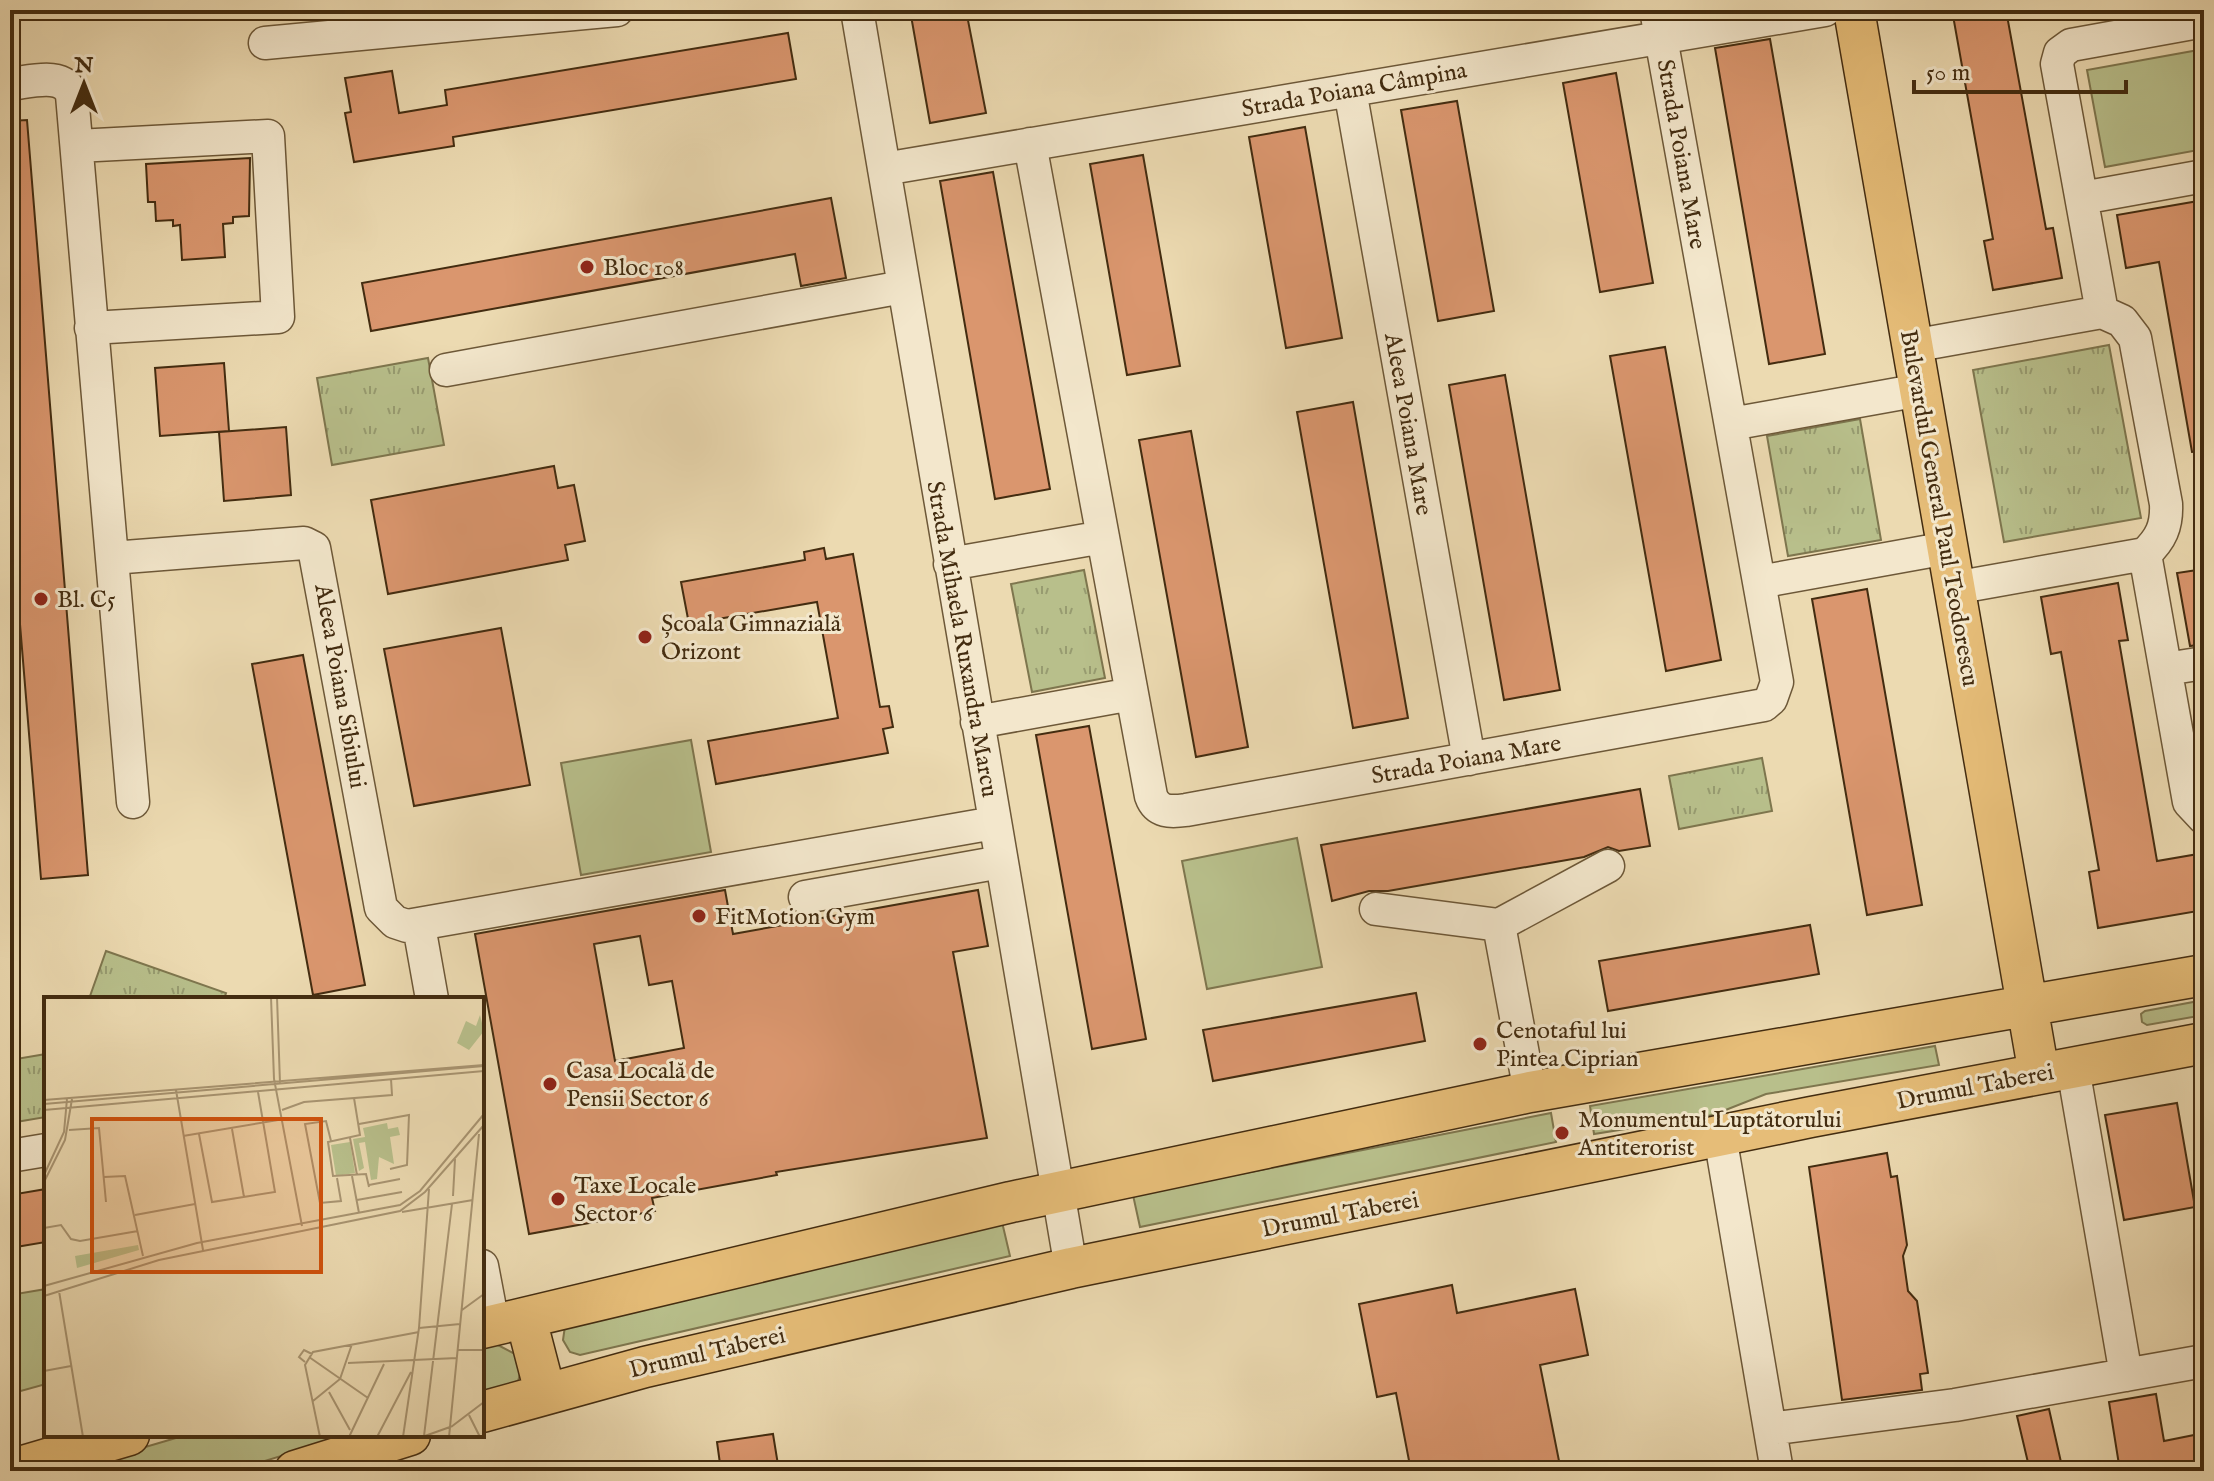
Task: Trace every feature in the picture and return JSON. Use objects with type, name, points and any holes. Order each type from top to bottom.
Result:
[{"type":"main road","name":"Bulevardul General Paul Teodorescu","points":[[1854,10],[2027,1006],[2056,1071]]},
{"type":"main road","points":[[545,1392],[500,1324],[1056,1192],[1530,1092],[2204,975]]},
{"type":"main road","name":"Drumul Taberei","points":[[484,1411],[545,1392],[1071,1268],[1720,1136],[2204,1043]]},
{"type":"main road","points":[[10,1470],[122,1437]]},
{"type":"main road","points":[[295,1471],[404,1437]]},
{"type":"street","points":[[265,43],[617,10]]},
{"type":"street","name":"Strada Mihaela Ruxandra Marcu","points":[[857,10],[1071,1268]]},
{"type":"street","name":"Strada Poiana Câmpina","points":[[884,169],[1350,90],[1658,24],[1825,10]]},
{"type":"street","points":[[2102,312],[2057,64],[2060,53],[2071,45],[2146,20],[2204,21]]},
{"type":"street","name":"Strada Poiana Mare","points":[[1030,144],[1151,796],[1157,807],[1167,812],[1764,705],[1771,699],[1777,682],[1658,24]]},
{"type":"street","points":[[10,84],[58,80],[66,84],[72,95],[133,802]]},
{"type":"street","name":"Aleea Poiana Mare","points":[[1350,90],[1469,759]]},
{"type":"street","points":[[77,146],[268,136],[278,317],[91,328]]},
{"type":"street","points":[[2082,198],[2204,176]]},
{"type":"street","points":[[446,370],[903,287]]},
{"type":"street","points":[[1912,346],[2102,312],[2122,321],[2135,338],[2166,504],[2167,521],[2162,535],[2145,554],[1954,588]]},
{"type":"street","points":[[1731,424],[1920,390]]},
{"type":"street","points":[[950,564],[1103,537]]},
{"type":"street","name":"Aleea Poiana Sibiului","points":[[112,558],[304,543],[314,548],[381,908],[395,922],[419,926]]},
{"type":"street","points":[[1759,582],[1947,548]]},
{"type":"street","points":[[2145,554],[2189,802],[2204,818]]},
{"type":"street","points":[[2166,669],[2204,663]]},
{"type":"street","points":[[977,722],[1132,694]]},
{"type":"street","points":[[432,997],[419,926],[994,823]]},
{"type":"street","points":[[805,897],[1001,862]]},
{"type":"street","points":[[1376,909],[1499,925],[1608,866]]},
{"type":"street","points":[[745,868],[777,884],[861,869]]},
{"type":"street","points":[[1499,925],[1530,1092]]},
{"type":"street","points":[[2056,1071],[2126,1375]]},
{"type":"street","points":[[1720,1136],[1777,1471]]},
{"type":"street","points":[[10,1156],[44,1150]]},
{"type":"street","points":[[484,1272],[500,1324]]},
{"type":"street","points":[[1770,1429],[1955,1405],[2204,1361]]},
{"type":"green space","points":[[2204,49],[2204,149],[2105,167],[2087,70]]},
{"type":"green space","points":[[2109,345],[2141,518],[2004,542],[1973,370]]},
{"type":"green space","points":[[428,358],[444,445],[332,465],[317,378]]},
{"type":"green space","points":[[1860,419],[1881,540],[1788,556],[1767,436]]},
{"type":"green space","points":[[1084,570],[1105,678],[1032,692],[1011,584]]},
{"type":"green space","points":[[691,740],[711,852],[581,875],[561,763]]},
{"type":"green space","points":[[1762,758],[1772,811],[1679,829],[1669,776]]},
{"type":"green space","points":[[1297,838],[1322,967],[1207,989],[1182,861]]},
{"type":"green space","points":[[106,951],[226,993],[225,997],[90,997]]},
{"type":"green space","points":[[2204,1000],[2204,1015],[2147,1025],[2142,1022],[2141,1014],[2145,1011]]},
{"type":"green space","points":[[1935,1046],[1939,1065],[1766,1094],[1713,1115],[1594,1134],[1590,1106]]},
{"type":"green space","points":[[44,1054],[44,1117],[10,1123],[10,1060]]},
{"type":"green space","points":[[1551,1113],[1556,1142],[1140,1227],[1133,1195]]},
{"type":"green space","points":[[1002,1222],[1010,1256],[580,1355],[570,1352],[563,1340],[565,1326]]},
{"type":"green space","points":[[44,1289],[44,1385],[10,1394],[10,1295]]},
{"type":"green space","points":[[496,1344],[519,1356],[522,1368],[518,1381],[484,1394],[484,1347]]},
{"type":"green space","points":[[179,1437],[343,1437],[232,1471],[64,1471]]},
{"type":"building","points":[[910,10],[966,10],[986,113],[930,123]]},
{"type":"building","points":[[1952,10],[2006,10],[2046,229],[2053,228],[2062,278],[1993,290],[1984,241],[1993,239]]},
{"type":"building","points":[[788,33],[796,79],[453,137],[454,146],[354,162],[345,113],[351,112],[345,78],[392,71],[399,113],[447,105],[445,90]]},
{"type":"building","points":[[1770,39],[1825,354],[1769,364],[1715,48]]},
{"type":"building","points":[[1616,73],[1653,283],[1600,292],[1563,83]]},
{"type":"building","points":[[1457,101],[1494,311],[1438,321],[1401,110]]},
{"type":"building","name":"Bl. C5","points":[[27,120],[88,875],[41,879],[10,503],[10,121]]},
{"type":"building","points":[[1305,127],[1342,338],[1286,348],[1249,137]]},
{"type":"building","points":[[1143,155],[1180,366],[1127,375],[1090,164]]},
{"type":"building","points":[[250,158],[249,216],[233,217],[233,223],[223,224],[225,257],[182,260],[180,225],[173,226],[173,220],[156,221],[155,202],[148,202],[146,164]]},
{"type":"building","points":[[993,172],[1050,489],[995,499],[940,181]]},
{"type":"building","name":"Bloc 108","points":[[831,198],[846,278],[801,286],[795,254],[371,331],[362,283]]},
{"type":"building","points":[[2204,200],[2204,451],[2192,452],[2159,262],[2126,268],[2117,215]]},
{"type":"building","points":[[1665,347],[1721,660],[1666,671],[1610,356]]},
{"type":"building","points":[[224,363],[229,431],[160,436],[155,368]]},
{"type":"building","points":[[1505,375],[1560,690],[1504,700],[1449,385]]},
{"type":"building","points":[[1353,402],[1408,718],[1353,728],[1297,412]]},
{"type":"building","points":[[286,427],[291,495],[224,501],[219,432]]},
{"type":"building","points":[[1191,431],[1248,747],[1196,757],[1139,440]]},
{"type":"building","points":[[554,466],[558,488],[574,485],[585,541],[565,545],[568,560],[388,594],[371,500]]},
{"type":"building","points":[[824,548],[826,559],[853,554],[880,707],[889,706],[893,727],[883,729],[888,753],[716,784],[708,741],[838,718],[817,602],[689,624],[681,582],[805,560],[804,552]]},
{"type":"building","points":[[2204,569],[2204,644],[2190,646],[2177,573]]},
{"type":"building","points":[[2118,583],[2128,640],[2119,641],[2157,861],[2204,853],[2204,910],[2098,928],[2089,872],[2099,870],[2061,652],[2051,654],[2041,597]]},
{"type":"building","points":[[1867,589],[1922,905],[1867,915],[1812,599]]},
{"type":"building","points":[[501,628],[530,785],[414,806],[384,649]]},
{"type":"building","points":[[303,655],[365,985],[313,995],[252,664]]},
{"type":"building","points":[[1089,726],[1146,1039],[1092,1049],[1036,735]]},
{"type":"building","points":[[1640,789],[1650,846],[1619,851],[1608,847],[1584,857],[1388,891],[1369,891],[1332,901],[1321,845]]},
{"type":"building","points":[[725,890],[733,934],[978,890],[988,946],[953,952],[987,1138],[776,1172],[777,1175],[652,1198],[655,1211],[529,1234],[475,934]],"holes":[[[640,936],[649,985],[672,981],[684,1048],[615,1061],[594,944]]]},
{"type":"building","points":[[1810,925],[1819,974],[1608,1011],[1599,961]]},
{"type":"building","points":[[1416,993],[1425,1041],[1213,1081],[1203,1030]]},
{"type":"building","points":[[2177,1103],[2195,1207],[2124,1220],[2105,1115]]},
{"type":"building","points":[[1887,1153],[1891,1177],[1897,1176],[1907,1245],[1903,1256],[1908,1291],[1917,1301],[1928,1373],[1920,1374],[1922,1390],[1842,1400],[1809,1167]]},
{"type":"building","points":[[44,1189],[44,1242],[10,1248],[10,1195]]},
{"type":"building","points":[[1452,1285],[1457,1313],[1575,1289],[1588,1355],[1540,1365],[1561,1471],[1411,1471],[1396,1393],[1377,1397],[1359,1304]]},
{"type":"building","points":[[2156,1394],[2164,1441],[2204,1433],[2204,1471],[2120,1471],[2109,1402]]},
{"type":"building","points":[[2049,1409],[2063,1471],[2030,1471],[2017,1416]]},
{"type":"building","points":[[773,1434],[779,1471],[721,1471],[717,1442]]},
{"type":"place","name":"Bloc 108","points":[[587,267]]},
{"type":"place","name":"Bl. C5","points":[[41,599]]},
{"type":"place","name":"Școala Gimnazială Orizont","points":[[645,637]]},
{"type":"place","name":"FitMotion Gym","points":[[699,916]]},
{"type":"place","name":"Cenotaful lui Pintea Ciprian","points":[[1480,1044]]},
{"type":"place","name":"Casa Locală de Pensii Sector 6","points":[[550,1084]]},
{"type":"place","name":"Monumentul Luptătorului Antiterorist","points":[[1562,1133]]},
{"type":"place","name":"Taxe Locale Sector 6","points":[[558,1199]]}]
